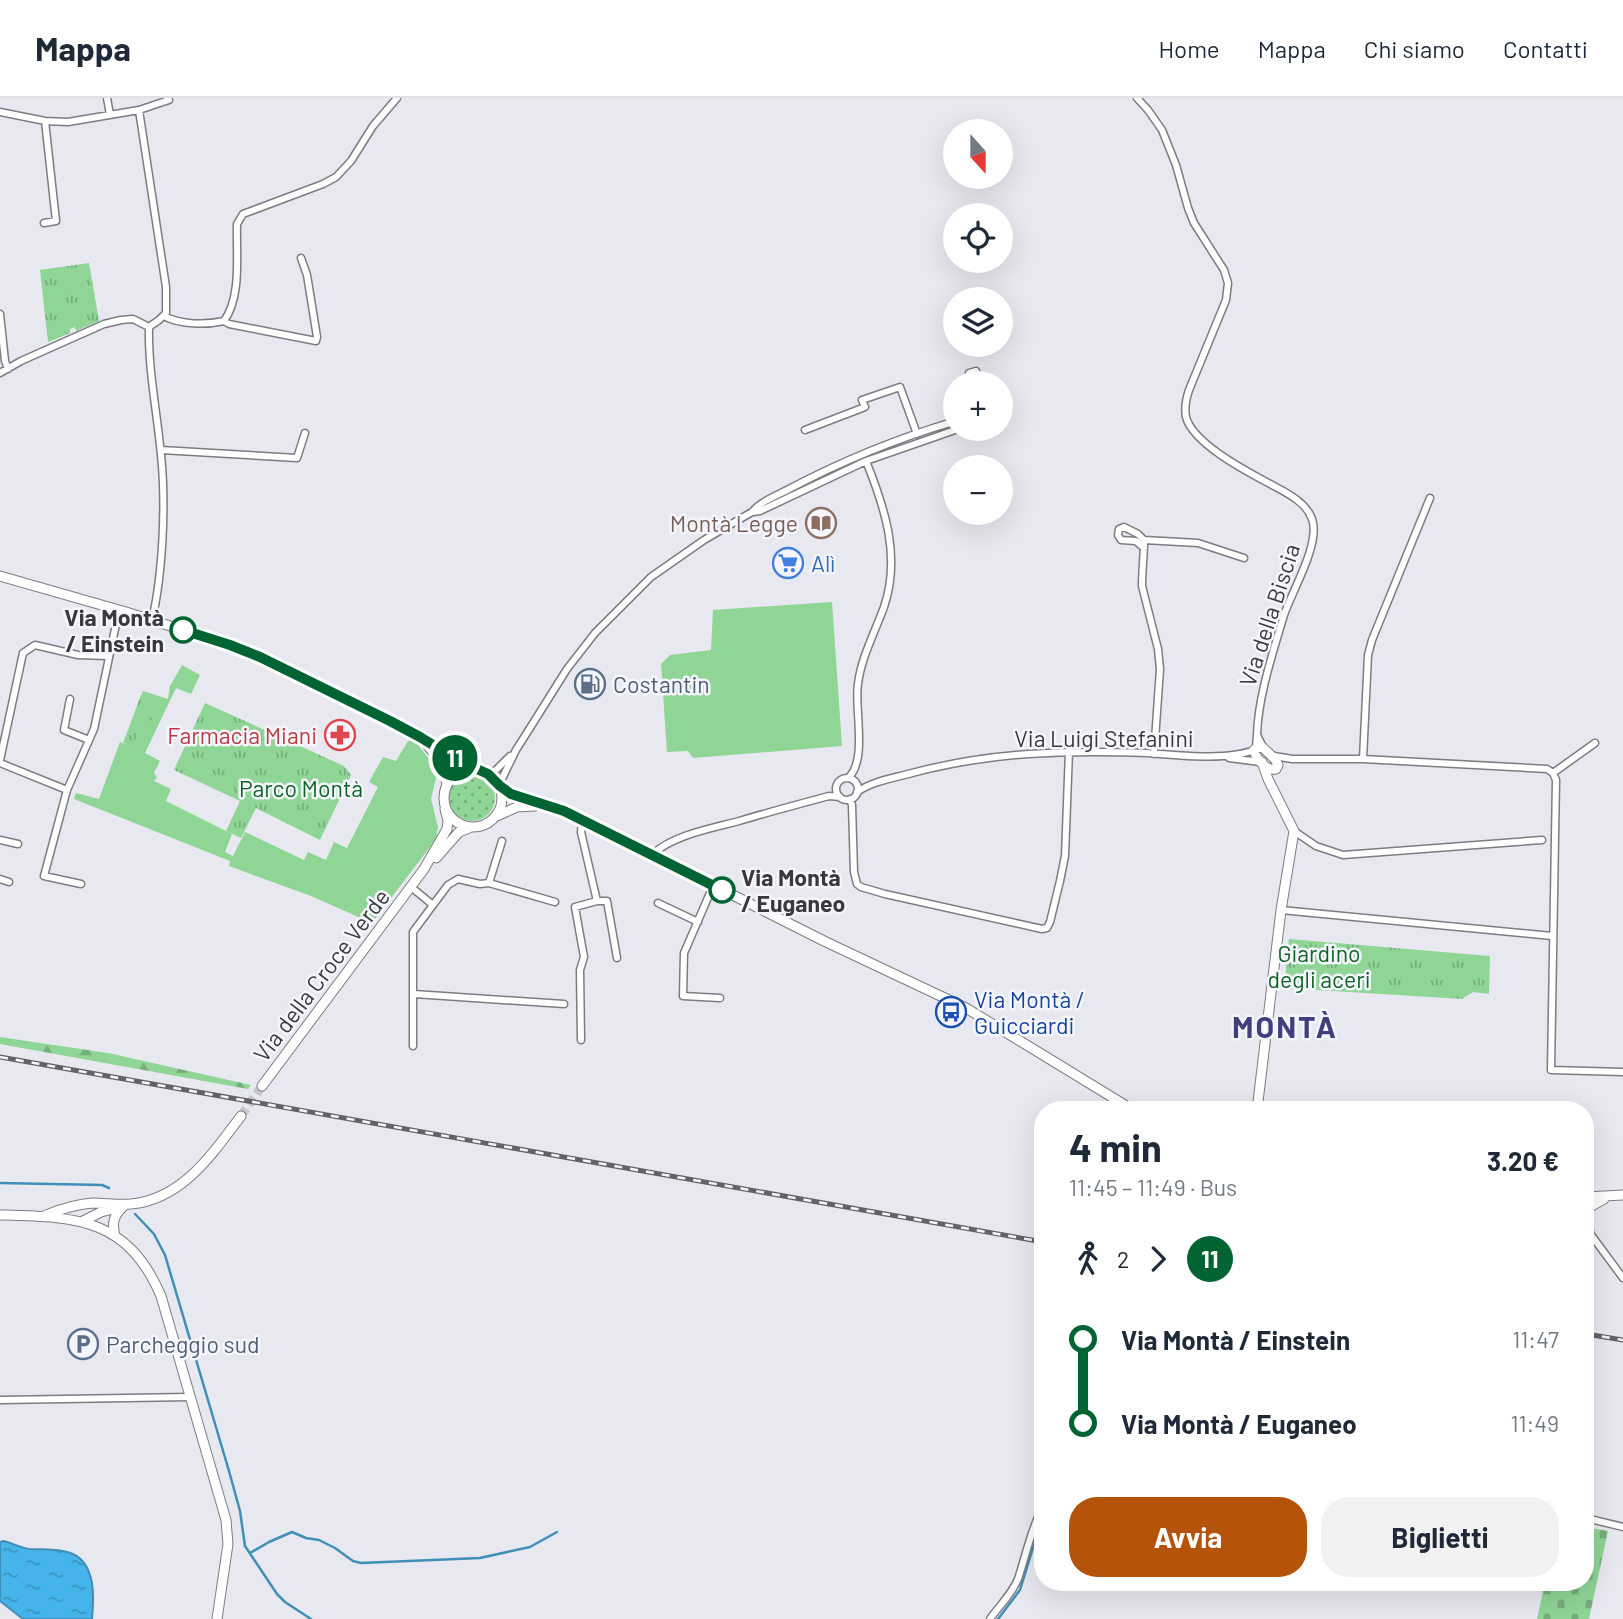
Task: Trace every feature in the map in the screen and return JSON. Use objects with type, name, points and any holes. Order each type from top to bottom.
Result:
[{"type":"street","points":[[107,98],[110,115]]},
{"type":"street","points":[[224,321],[231,311],[235,294],[237,224],[243,214],[336,177],[351,162],[373,126],[397,98]]},
{"type":"street","name":"Via della Biscia","points":[[1137,98],[1162,130],[1194,223],[1224,270],[1228,283],[1226,300],[1189,390],[1185,405],[1186,418],[1192,430],[1204,443],[1296,499],[1309,513],[1314,525],[1314,538],[1285,613],[1259,707],[1255,756],[1270,770],[1276,768],[1277,763],[1271,755],[1257,748]]},
{"type":"street","points":[[0,112],[45,121],[68,122],[139,110],[169,100]]},
{"type":"street","points":[[139,110],[166,286],[167,309],[164,316],[149,327]]},
{"type":"street","points":[[44,223],[56,221],[45,121]]},
{"type":"street","points":[[164,316],[197,323],[224,321],[316,341],[307,275],[301,258]]},
{"type":"street","points":[[0,314],[8,369]]},
{"type":"street","points":[[0,373],[104,324],[133,319],[149,327]]},
{"type":"street","points":[[149,327],[149,356],[161,450],[163,498],[159,576],[152,620]]},
{"type":"street","points":[[805,430],[865,407],[862,400],[900,387],[917,434],[908,445]]},
{"type":"street","points":[[752,512],[757,505],[836,466],[880,447],[943,425]]},
{"type":"street","points":[[161,450],[298,458],[304,433]]},
{"type":"street","points":[[497,816],[502,801],[499,786],[516,750],[579,652],[621,605],[651,578],[704,540],[752,512],[760,511],[866,461],[943,433]]},
{"type":"street","points":[[917,434],[936,435]]},
{"type":"street","points":[[836,466],[866,461],[880,447]]},
{"type":"street","points":[[851,779],[857,764],[858,681],[888,596],[891,567],[887,520],[866,461]]},
{"type":"street","points":[[1363,759],[1368,655],[1430,498]]},
{"type":"street","points":[[1154,754],[1160,669],[1158,649],[1142,586],[1144,544],[1198,543],[1244,558]]},
{"type":"street","points":[[0,576],[152,620],[260,657],[488,774],[511,794],[582,819],[824,941],[966,1008],[1118,1101]]},
{"type":"street","points":[[81,884],[44,876],[67,790],[94,729],[119,610]]},
{"type":"street","points":[[67,790],[0,761],[23,653],[35,645],[78,655],[108,656]]},
{"type":"street","points":[[70,699],[64,730],[89,740]]},
{"type":"street","points":[[420,737],[441,762],[447,785]]},
{"type":"street","points":[[1553,773],[1595,743]]},
{"type":"street","name":"Via Luigi Stefanini","points":[[1213,756],[1239,754],[1257,748]]},
{"type":"street","points":[[488,774],[496,770],[516,750]]},
{"type":"street","points":[[653,854],[666,845],[692,835],[829,796],[840,797],[850,799],[854,872],[860,887],[1047,928],[1065,856],[1069,751]]},
{"type":"street","name":"Via Luigi Stefanini","points":[[850,799],[873,784],[969,760],[1020,754],[1069,751],[1213,756],[1262,762]]},
{"type":"street","points":[[1271,755],[1292,759],[1363,759],[1547,769],[1553,773],[1556,780],[1556,803],[1551,1070],[1623,1072]]},
{"type":"street","points":[[1274,789],[1276,768],[1292,759]]},
{"type":"street","name":"Via della Biscia","points":[[1262,762],[1294,831]]},
{"type":"street","points":[[478,770],[463,771],[451,779],[444,793],[445,809],[458,824],[470,828],[480,827],[497,816],[528,805],[555,808]]},
{"type":"street","points":[[829,796],[839,781],[851,779]]},
{"type":"street","points":[[851,779],[857,786],[857,792]]},
{"type":"street","name":"Via Luigi Stefanini","points":[[851,779],[873,784]]},
{"type":"street","points":[[836,789],[840,797]]},
{"type":"street","name":"Via della Croce Verde","points":[[262,1086],[424,869],[447,829],[445,809]]},
{"type":"street","points":[[582,819],[581,832],[597,901]]},
{"type":"street","name":"Via della Croce Verde","points":[[424,869],[459,832],[470,828]]},
{"type":"street","points":[[1258,1101],[1294,831],[1316,846],[1343,855],[1542,840]]},
{"type":"street","points":[[0,839],[18,844]]},
{"type":"street","points":[[489,883],[502,841]]},
{"type":"street","name":"Via della Croce Verde","points":[[413,1046],[413,932],[447,885],[458,879],[480,884],[489,883],[555,902]]},
{"type":"street","points":[[0,880],[9,882]]},
{"type":"street","points":[[713,886],[684,953],[683,996],[720,998]]},
{"type":"street","name":"Via della Croce Verde","points":[[411,887],[433,905]]},
{"type":"street","points":[[581,1040],[580,970],[584,957],[575,908],[597,901],[607,901],[617,958]]},
{"type":"street","points":[[658,903],[698,922]]},
{"type":"street","points":[[1282,911],[1552,936]]},
{"type":"street","points":[[414,994],[564,1004]]},
{"type":"street","points":[[83,1221],[101,1212],[156,1197],[189,1178],[204,1165],[241,1116]]},
{"type":"street","points":[[1594,1203],[1623,1195]]},
{"type":"street","points":[[83,1221],[83,1210],[92,1203]]},
{"type":"street","points":[[44,1216],[76,1205],[127,1205]]},
{"type":"street","points":[[115,1236],[113,1219],[117,1212],[127,1205]]},
{"type":"street","points":[[0,1215],[44,1216],[83,1221],[115,1236],[143,1263],[153,1279],[161,1296],[226,1520],[228,1544],[217,1619]]},
{"type":"street","points":[[1594,1238],[1623,1278]]},
{"type":"street","points":[[0,1399],[190,1397]]},
{"type":"street","points":[[1594,1520],[1623,1527]]},
{"type":"street","points":[[990,1619],[1017,1580],[1034,1529]]},
{"type":"green space","points":[[89,263],[99,321],[76,331],[75,327],[70,329],[70,333],[48,342],[40,270]]},
{"type":"green space","points":[[832,602],[842,746],[693,758],[688,751],[667,752],[661,664],[670,655],[711,650],[713,610]]},
{"type":"green space","points":[[182,665],[200,675],[191,694],[176,688],[145,753],[160,761],[154,773],[157,778],[154,781],[171,789],[166,801],[232,834],[225,852],[233,856],[245,832],[304,860],[308,852],[326,860],[334,842],[347,848],[378,787],[369,782],[383,757],[396,761],[408,741],[414,740],[430,760],[436,778],[431,799],[438,827],[436,839],[372,923],[311,896],[229,866],[230,861],[74,799],[76,793],[99,799],[120,742],[125,744],[143,691],[168,699],[170,686]]},
{"type":"green space","points":[[141,695],[166,703],[130,745],[123,743]]},
{"type":"green space","name":"Parco Montà","points":[[205,703],[344,766],[351,775],[320,840],[256,808],[241,838],[226,831],[240,801],[174,770]]},
{"type":"green space","points":[[472,775],[488,782],[495,798],[488,814],[472,821],[456,814],[449,798],[456,782]]},
{"type":"green space","name":"Giardino degli aceri","points":[[1289,939],[1490,956],[1489,994],[1473,992],[1462,999],[1284,988]]},
{"type":"green space","points":[[0,1037],[108,1053],[251,1085],[248,1089],[0,1044]]},
{"type":"green space","points":[[1594,1528],[1608,1531],[1589,1619],[1537,1619],[1543,1591],[1594,1591]]},
{"type":"water","points":[[0,1542],[26,1548],[63,1551],[81,1559],[92,1583],[92,1619],[23,1619],[0,1601]]},
{"type":"waterway","points":[[0,1183],[102,1185],[109,1188]]},
{"type":"waterway","points":[[135,1214],[154,1234],[165,1255],[240,1511],[245,1546],[277,1594],[311,1619]]},
{"type":"waterway","points":[[250,1553],[292,1532],[319,1540],[361,1563],[480,1558],[530,1547],[557,1532]]},
{"type":"waterway","points":[[998,1619],[1020,1590],[1034,1545]]},
{"type":"tunnel","points":[[241,1116],[262,1086]]},
{"type":"railway","points":[[0,1057],[1034,1240]]},
{"type":"railway","points":[[1594,1335],[1623,1340]]},
{"type":"bus line","name":"11","points":[[183,630],[260,657],[390,721],[459,761],[488,774],[506,792],[564,811],[722,890]]},
{"type":"place","name":"Montà Legge","points":[[821,523]]},
{"type":"place","name":"Alì","points":[[788,563]]},
{"type":"place","name":"Via Montà / Einstein","points":[[183,630]]},
{"type":"place","name":"Costantin","points":[[590,684]]},
{"type":"place","name":"Farmacia Miani","points":[[340,735]]},
{"type":"place","name":"Via Montà / Euganeo","points":[[722,890]]},
{"type":"place","name":"Via Montà / Guicciardi","points":[[951,1012]]},
{"type":"place","name":"Parcheggio sud","points":[[83,1344]]},
{"type":"district","name":"MONTÀ","points":[[1285,1026]]}]
